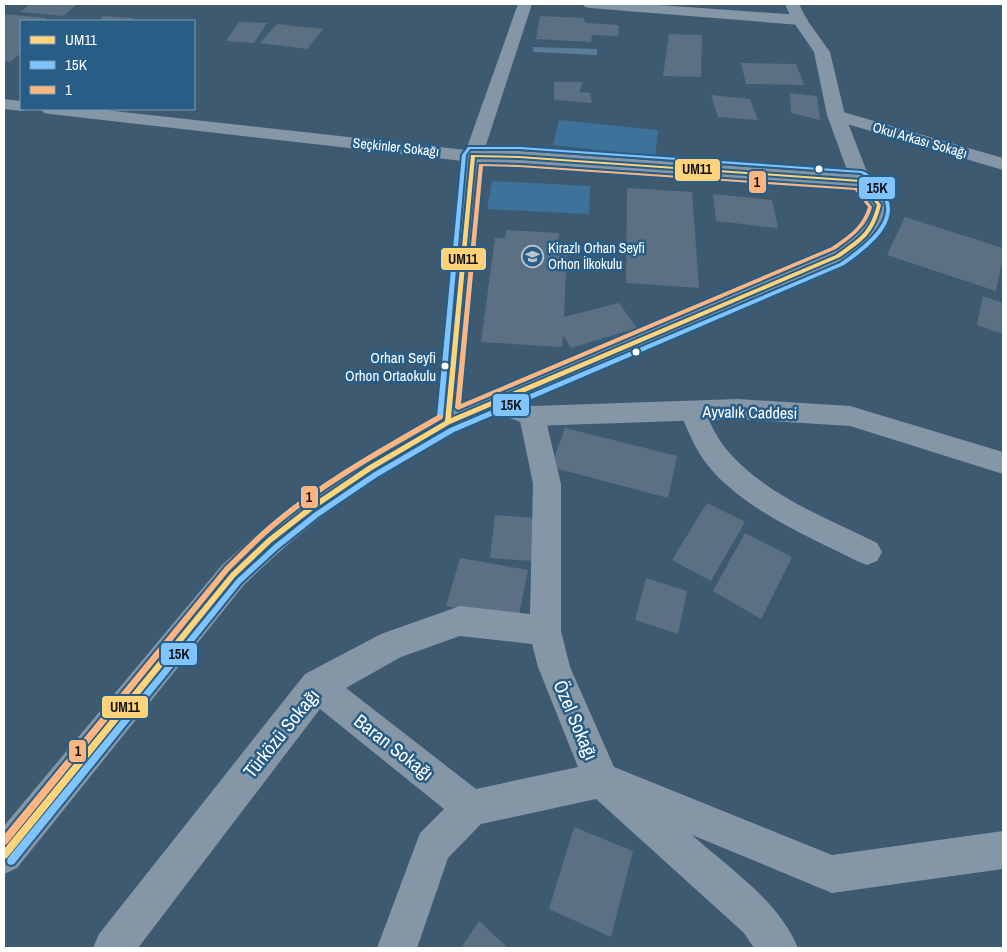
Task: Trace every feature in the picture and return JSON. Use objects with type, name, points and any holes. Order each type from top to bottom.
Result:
[{"type":"street","points":[[448,422],[473,156],[525,4]]},
{"type":"street","points":[[590,4],[800,20]]},
{"type":"street","points":[[4,855],[233,575],[270,540],[311,508],[370,468],[448,422],[838,256],[865,236],[876,222],[878,205],[862,181],[836,115],[822,52],[800,20],[792,4]]},
{"type":"street","points":[[4,104],[20,106]]},
{"type":"street","name":"Seçkinler Sokağı","points":[[59,110],[473,156],[528,158],[862,181]]},
{"type":"street","name":"Okul Arkası Sokağı","points":[[836,115],[1003,164]]},
{"type":"street","name":"Ayvalık Caddesi","points":[[493,402],[532,416],[738,409],[850,416],[1003,463]]},
{"type":"street","points":[[692,410],[714,452],[746,485],[801,518],[867,552]]},
{"type":"street","name":"Özel Sokağı","points":[[532,416],[546,484],[546,631],[554,667],[601,780],[758,919],[778,948]]},
{"type":"street","name":"Türközü Sokağı","points":[[113,948],[317,686],[392,645],[460,621],[546,631]]},
{"type":"street","name":"Baran Sokağı","points":[[317,686],[471,808]]},
{"type":"street","points":[[397,948],[433,846],[471,808],[601,780],[832,874],[1003,850]]},
{"type":"shaded area","points":[[532,47],[597,49],[597,55],[534,52]]},
{"type":"shaded area","points":[[559,120],[658,130],[655,156],[553,145]]},
{"type":"shaded area","points":[[492,181],[590,186],[589,214],[487,209]]},
{"type":"building","points":[[30,4],[77,4],[63,16],[20,12]]},
{"type":"building","points":[[4,14],[46,18],[46,20],[20,20],[20,54],[10,62],[4,61]]},
{"type":"building","points":[[103,16],[133,18],[131,20],[99,20]]},
{"type":"building","points":[[540,16],[583,18],[586,23],[619,25],[618,36],[592,35],[591,42],[536,39]]},
{"type":"building","points":[[239,22],[267,23],[254,43],[226,41]]},
{"type":"building","points":[[277,24],[323,29],[307,49],[260,43]]},
{"type":"building","points":[[669,34],[702,35],[701,77],[663,76]]},
{"type":"building","points":[[741,63],[796,64],[804,85],[746,84]]},
{"type":"building","points":[[554,82],[583,82],[579,92],[590,93],[592,103],[554,100]]},
{"type":"building","points":[[790,93],[817,96],[820,120],[791,113]]},
{"type":"building","points":[[711,95],[750,99],[758,120],[718,117]]},
{"type":"building","points":[[627,188],[692,192],[699,288],[626,283]]},
{"type":"building","points":[[713,194],[772,200],[778,228],[716,221]]},
{"type":"building","points":[[905,217],[1003,248],[996,291],[887,255]]},
{"type":"building","points":[[506,230],[559,233],[558,243],[567,243],[564,317],[619,303],[637,328],[571,348],[563,335],[562,347],[481,342],[495,238],[505,238]]},
{"type":"building","points":[[983,296],[1003,303],[1003,334],[977,325]]},
{"type":"building","points":[[565,428],[677,456],[668,498],[551,467]]},
{"type":"building","points":[[707,503],[745,522],[711,581],[672,560]]},
{"type":"building","points":[[495,515],[537,518],[533,561],[490,558]]},
{"type":"building","points":[[745,533],[792,557],[761,619],[713,591]]},
{"type":"building","points":[[460,558],[528,570],[518,620],[446,606]]},
{"type":"building","points":[[646,578],[687,591],[678,634],[635,620]]},
{"type":"building","points":[[574,827],[633,851],[611,937],[549,909]]},
{"type":"building","points":[[479,921],[508,948],[461,948]]},
{"type":"transit line","name":"15K","points":[[11,861],[239,581],[276,547],[316,515],[375,475],[452,430],[842,264],[867,245],[881,230],[888,211],[887,201],[867,175],[862,172],[520,148],[469,148],[464,155],[440,417]]},
{"type":"transit line","name":"UM11","points":[[448,422],[473,156],[519,157],[861,181]]},
{"type":"transit line","name":"1","points":[[481,165],[856,189],[870,207],[861,226],[834,248],[458,408],[481,165]]},
{"type":"transit line","name":"UM11","points":[[4,855],[233,575],[270,540],[311,508],[370,468],[448,422],[838,256],[865,235],[876,215],[879,205],[861,181]]},
{"type":"transit line","name":"1","points":[[4,841],[227,569],[263,534],[304,501],[371,457],[440,417]]},
{"type":"place","name":"Kirazlı Orhan Seyfi Orhon İlkokulu","points":[[532,256]]},
{"type":"place","name":"Orhan Seyfi Orhon Ortaokulu","points":[[445,366]]}]
